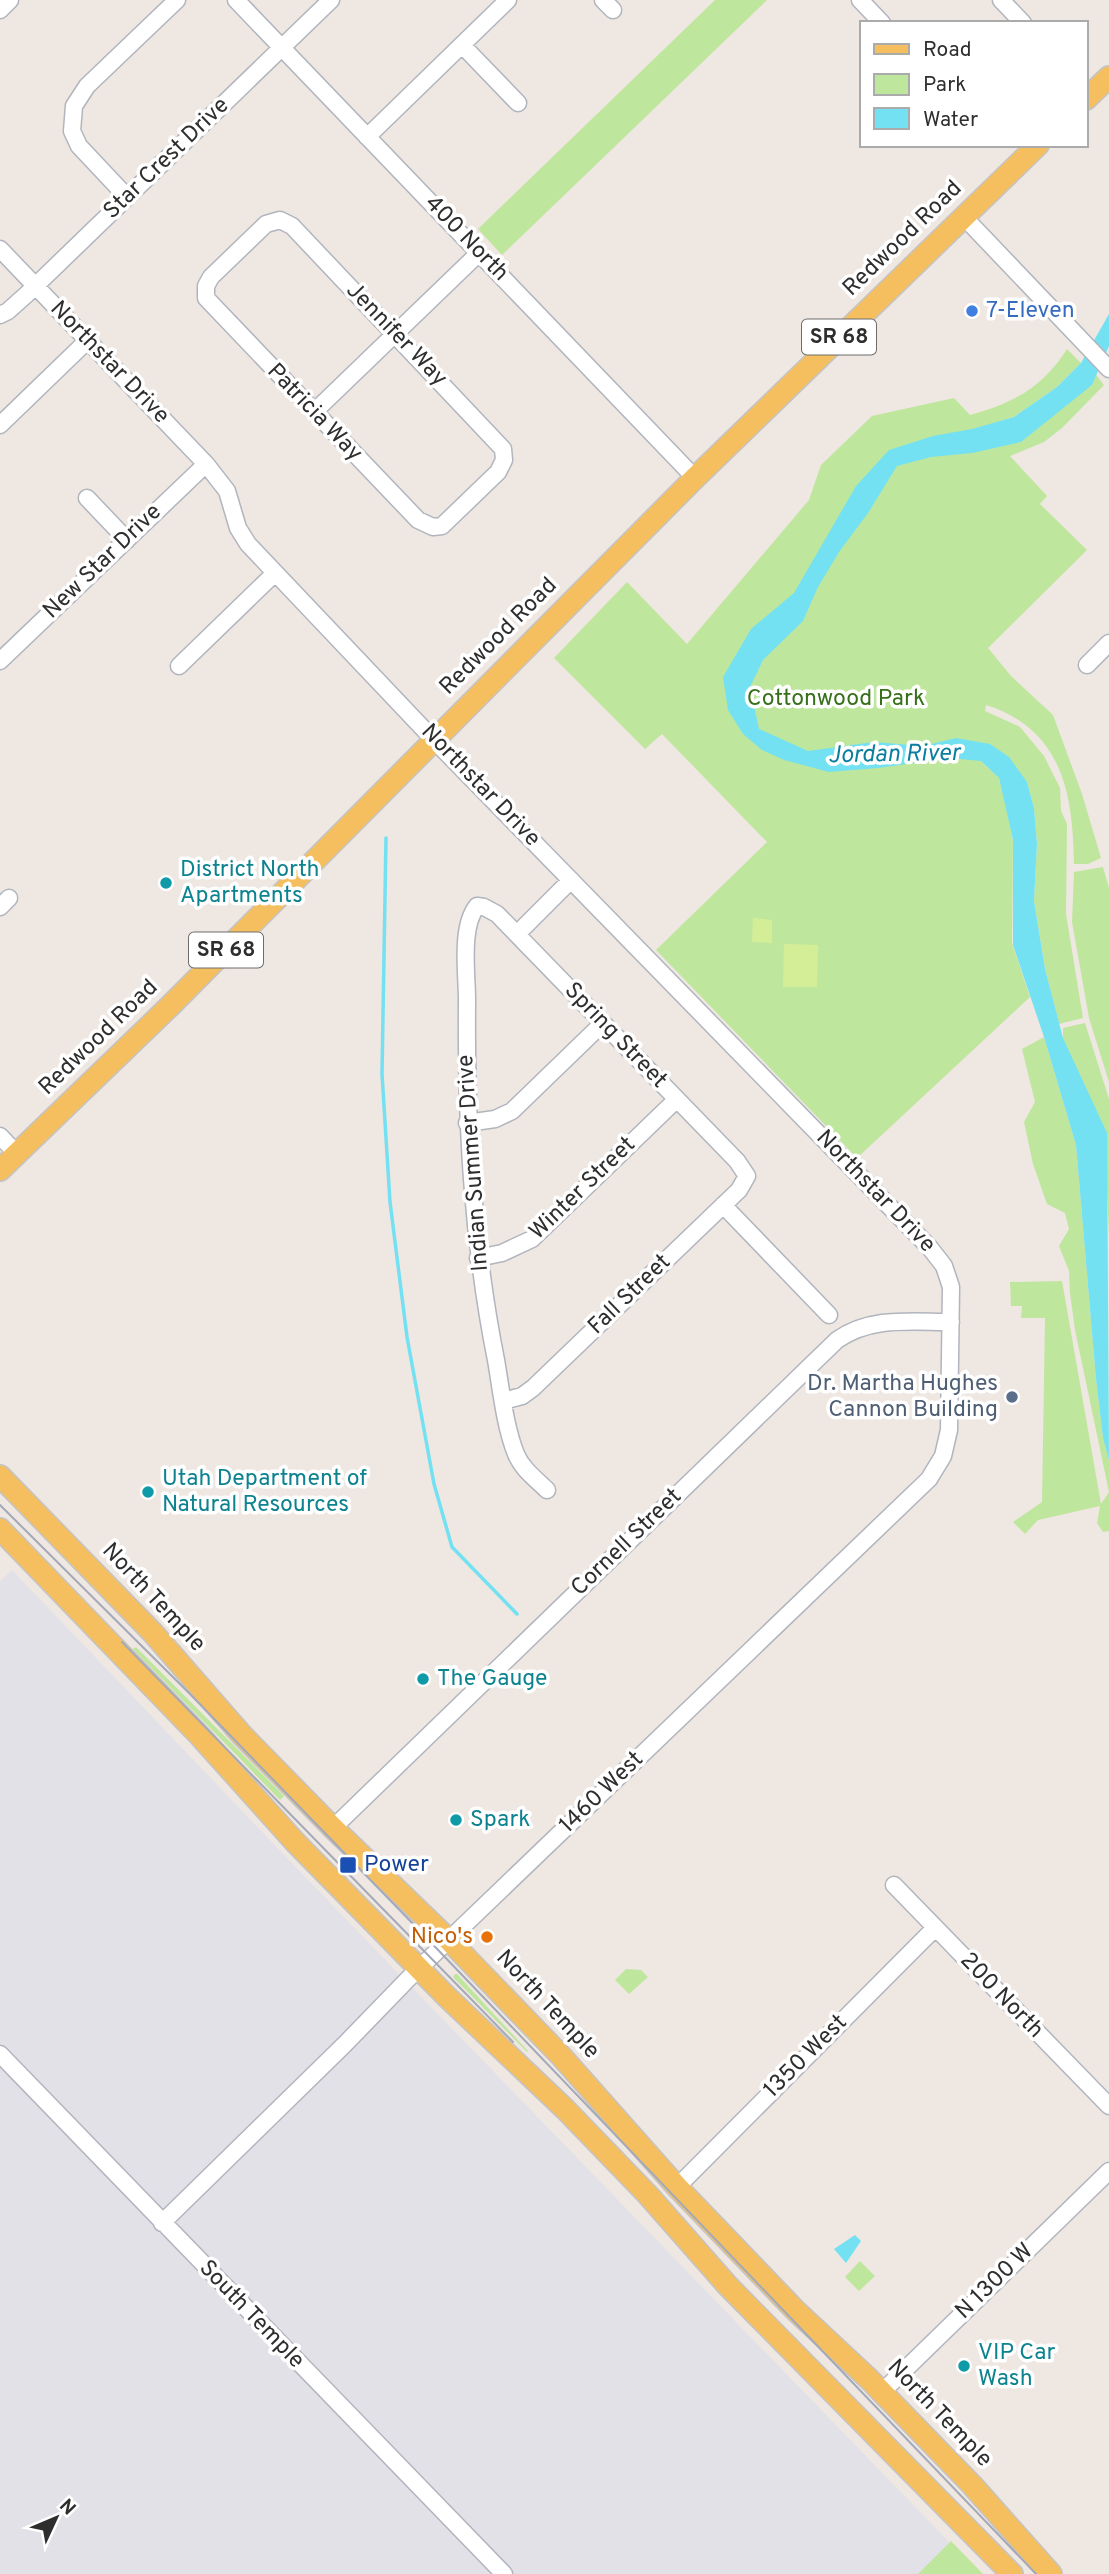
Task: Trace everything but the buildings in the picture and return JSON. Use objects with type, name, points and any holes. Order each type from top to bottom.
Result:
[{"type":"main road","points":[[1089,92],[1109,77]]},
{"type":"main road","name":"Redwood Road","points":[[0,1170],[170,1006],[695,478],[1036,147]]},
{"type":"main road","name":"North Temple","points":[[0,1476],[153,1633],[241,1734],[449,1940],[561,2056],[677,2187],[796,2311],[882,2392],[972,2485],[1051,2574]]},
{"type":"main road","points":[[0,1529],[199,1735],[295,1842],[419,1969],[565,2109],[648,2195],[728,2286],[1012,2574]]},
{"type":"street","points":[[0,10],[10,0]]},
{"type":"street","points":[[127,197],[75,139],[71,122],[74,106],[87,86],[177,0]]},
{"type":"street","name":"400 North","points":[[236,0],[695,478]]},
{"type":"street","name":"Star Crest Drive","points":[[0,315],[35,286],[331,0]]},
{"type":"street","points":[[367,137],[508,0]]},
{"type":"street","points":[[860,0],[880,21]]},
{"type":"street","points":[[1001,0],[1021,21]]},
{"type":"street","points":[[462,45],[518,103]]},
{"type":"street","points":[[964,217],[1109,369]]},
{"type":"street","name":"Jennifer Way","points":[[205,290],[211,277],[263,226],[279,220],[292,226],[499,442],[504,452],[503,464],[498,472],[442,526],[433,527]]},
{"type":"street","name":"Northstar Drive","points":[[0,249],[206,464],[227,491],[240,533],[275,573],[434,740],[930,1248],[944,1266],[951,1287],[951,1322]]},
{"type":"street","points":[[314,412],[479,253]]},
{"type":"street","name":"Patricia Way","points":[[205,290],[211,306],[418,520],[433,527]]},
{"type":"street","points":[[0,425],[88,340]]},
{"type":"street","name":"New Star Drive","points":[[3,653],[206,464]]},
{"type":"street","points":[[87,498],[127,540]]},
{"type":"street","points":[[179,666],[275,573]]},
{"type":"street","points":[[1087,665],[1109,643]]},
{"type":"street","points":[[517,934],[571,880]]},
{"type":"street","name":"Spring Street","points":[[477,906],[491,910],[517,934],[737,1161],[747,1176]]},
{"type":"street","name":"Indian Summer Drive","points":[[477,906],[467,926],[467,1123],[478,1258],[503,1401],[517,1456],[547,1490]]},
{"type":"street","points":[[467,1123],[495,1119],[507,1114],[603,1023]]},
{"type":"street","name":"Winter Street","points":[[478,1258],[502,1253],[532,1239],[677,1099]]},
{"type":"street","points":[[0,1136],[17,1154]]},
{"type":"street","name":"Fall Street","points":[[503,1401],[522,1396],[533,1388],[739,1190],[747,1176]]},
{"type":"street","points":[[723,1205],[829,1315]]},
{"type":"street","name":"Cornell Street","points":[[333,1828],[837,1340],[860,1326],[873,1323],[951,1322]]},
{"type":"street","name":"1460 West","points":[[162,2223],[419,1969],[937,1468],[943,1456],[949,1430],[951,1322]]},
{"type":"street","name":"200 North","points":[[894,1885],[1109,2106]]},
{"type":"street","name":"1350 West","points":[[677,2187],[935,1928]]},
{"type":"street","name":"South Temple","points":[[0,2054],[504,2574]]},
{"type":"street","name":"N 1300 W","points":[[882,2392],[1109,2171]]},
{"type":"shaded area","points":[[12,1570],[951,2544],[918,2574],[0,2574],[0,1581]]},
{"type":"green space","points":[[715,0],[767,0],[502,255],[478,229]]},
{"type":"green space","name":"Cottonwood Park","points":[[1067,349],[1081,363],[1057,387],[1014,417],[982,427],[1000,447],[1092,385],[1096,375],[1104,385],[1062,428],[1044,442],[1010,456],[1047,496],[1040,504],[1087,550],[988,648],[1011,676],[1053,715],[1082,794],[1101,858],[1088,864],[1074,864],[1071,813],[1066,789],[1047,747],[1032,730],[1012,716],[986,705],[985,711],[1020,727],[1044,756],[1060,788],[1061,811],[1067,824],[1066,914],[1083,1018],[1059,1024],[1045,969],[1034,901],[1037,844],[1034,808],[1027,782],[981,761],[999,778],[1006,806],[1013,841],[1012,943],[1030,997],[857,1158],[656,950],[767,842],[662,734],[645,749],[554,658],[627,582],[687,644],[809,500],[821,465],[872,416],[954,398],[970,415],[986,410],[1026,392],[1048,374]]},
{"type":"green space","points":[[1103,867],[1109,888],[1109,1082],[1089,1018],[1072,922],[1074,872]]},
{"type":"green space","points":[[753,918],[772,920],[772,943],[752,942]]},
{"type":"green space","points":[[784,944],[818,945],[817,987],[783,987]]},
{"type":"green space","points":[[1085,1023],[1109,1099],[1109,1235],[1107,1190],[1063,1038],[1063,1028]]},
{"type":"green space","points":[[1044,1037],[1076,1145],[1096,1379],[1103,1438],[1109,1460],[1109,1492],[1075,1330],[1069,1271],[1059,1246],[1069,1229],[1065,1213],[1047,1204],[1033,1164],[1024,1122],[1035,1102],[1022,1049]]},
{"type":"green space","points":[[1062,1281],[1101,1504],[1109,1492],[1109,1531],[1103,1532],[1097,1523],[1100,1506],[1038,1520],[1025,1534],[1013,1522],[1042,1502],[1045,1318],[1021,1318],[1022,1306],[1011,1306],[1010,1282]]},
{"type":"green space","points":[[136,1647],[284,1796],[280,1800],[133,1649]]},
{"type":"green space","points":[[626,1969],[641,1970],[648,1977],[629,1994],[615,1980]]},
{"type":"green space","points":[[457,1974],[527,2052],[453,1977]]},
{"type":"green space","points":[[860,2261],[875,2276],[859,2291],[845,2277]]},
{"type":"green space","points":[[951,2541],[983,2574],[918,2574]]},
{"type":"water","name":"Jordan River","points":[[1109,314],[1109,346],[1092,385],[1021,442],[972,453],[931,457],[897,466],[868,513],[839,552],[818,587],[803,621],[763,660],[750,687],[759,729],[808,751],[874,742],[923,746],[956,738],[990,744],[1009,757],[1027,782],[1034,808],[1037,844],[1034,901],[1045,969],[1063,1038],[1107,1133],[1109,1460],[1103,1438],[1096,1379],[1076,1145],[1013,945],[1013,840],[999,778],[981,761],[949,758],[829,772],[784,760],[762,750],[743,734],[728,710],[723,677],[751,629],[794,593],[856,486],[889,450],[933,436],[1014,417],[1057,387],[1081,363]]},
{"type":"water","points":[[855,2235],[861,2241],[846,2263],[834,2249]]},
{"type":"waterway","points":[[386,838],[382,1074],[390,1202],[407,1337],[434,1484],[452,1547],[517,1614]]},
{"type":"tram line","points":[[0,1505],[190,1694],[418,1929],[1036,2574]]},
{"type":"tram line","points":[[122,1642],[513,2042]]},
{"type":"place","name":"7-Eleven","points":[[972,311]]},
{"type":"place","name":"District North Apartments","points":[[166,883]]},
{"type":"place","name":"Dr. Martha Hughes Cannon Building","points":[[1012,1397]]},
{"type":"place","name":"Utah Department of Natural Resources","points":[[148,1492]]},
{"type":"place","name":"The Gauge","points":[[423,1679]]},
{"type":"place","name":"Spark","points":[[456,1820]]},
{"type":"place","name":"Power","points":[[348,1865]]},
{"type":"place","name":"Nico's","points":[[487,1937]]},
{"type":"place","name":"VIP Car Wash","points":[[964,2366]]}]
